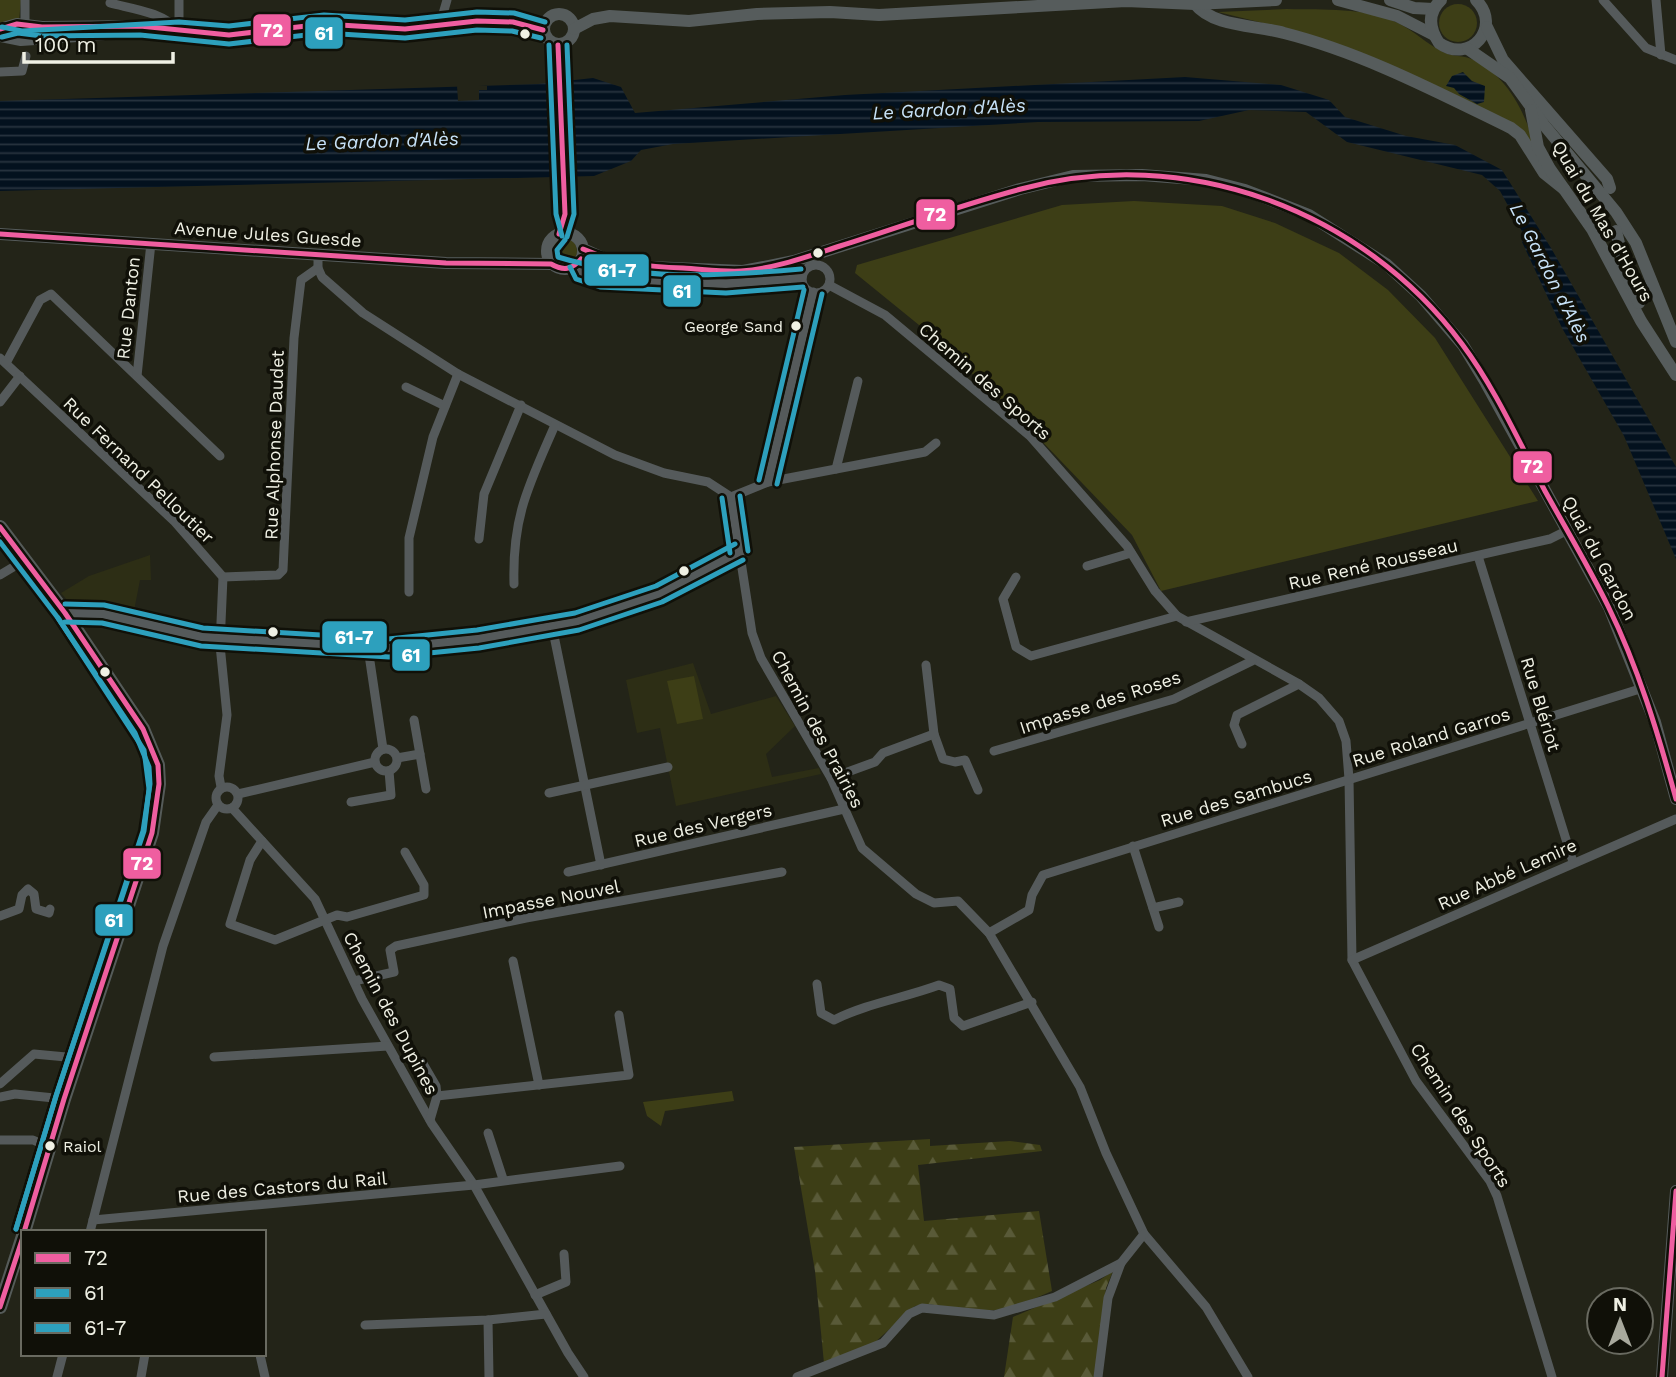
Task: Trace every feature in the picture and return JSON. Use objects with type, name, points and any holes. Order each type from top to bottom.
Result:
[{"type":"main road","points":[[558,0],[559,14]]},
{"type":"main road","points":[[558,44],[571,38],[574,29],[593,19],[610,16],[689,21],[757,14],[887,15],[948,5],[1003,10],[1126,0],[1272,0]]},
{"type":"main road","points":[[1338,0],[1385,11],[1434,36],[1446,47],[1468,49],[1510,78]]},
{"type":"main road","points":[[1390,0],[1413,8],[1437,5]]},
{"type":"main road","name":"Quai du Mas d'Hours","points":[[1476,0],[1484,8],[1487,27],[1503,60],[1607,179],[1610,188]]},
{"type":"main road","points":[[1190,2],[1212,18],[1271,29],[1336,48],[1511,128],[1520,135],[1544,173],[1564,189]]},
{"type":"main road","points":[[1434,36],[1430,18],[1437,5]]},
{"type":"main road","points":[[558,44],[546,38],[543,30],[550,17],[559,14],[568,17],[574,29]]},
{"type":"main road","points":[[0,29],[179,31],[229,35],[324,24],[405,29],[491,21],[513,22],[543,30]]},
{"type":"main road","points":[[1468,49],[1480,40],[1487,27]]},
{"type":"main road","points":[[0,36],[27,29]]},
{"type":"main road","points":[[558,44],[564,234]]},
{"type":"main road","points":[[1503,60],[1510,78],[1530,106],[1616,212],[1636,243],[1676,342]]},
{"type":"main road","name":"Quai du Mas d'Hours","points":[[1530,106],[1538,147],[1592,229],[1641,320],[1676,375]]},
{"type":"main road","name":"Quai du Gardon","points":[[578,263],[603,258],[651,267],[732,271],[767,267],[1020,189],[1073,176],[1180,177],[1256,194],[1309,215],[1387,264],[1442,318],[1486,383],[1609,607],[1643,688],[1676,799]]},
{"type":"main road","name":"Quai du Mas d'Hours","points":[[1616,231],[1626,268],[1660,348]]},
{"type":"main road","name":"Avenue Jules Guesde","points":[[0,234],[151,243],[318,262],[534,264],[549,258],[578,263]]},
{"type":"main road","points":[[549,258],[549,242],[564,234],[579,240],[578,263]]},
{"type":"main road","points":[[0,527],[65,613],[144,729],[158,765],[158,801],[152,833],[77,1058],[24,1230]]},
{"type":"main road","points":[[1662,1377],[1676,1191]]},
{"type":"main road","points":[[0,1307],[3,1289],[21,1240]]},
{"type":"street","points":[[25,0],[27,29]]},
{"type":"street","points":[[179,0],[179,31]]},
{"type":"street","points":[[440,24],[447,0]]},
{"type":"street","points":[[1603,0],[1646,48],[1676,60]]},
{"type":"street","points":[[1656,0],[1661,55]]},
{"type":"street","points":[[110,2],[160,17],[171,22],[179,31]]},
{"type":"street","points":[[0,72],[22,71],[26,56]]},
{"type":"street","name":"Rue Danton","points":[[137,376],[151,243]]},
{"type":"street","points":[[318,262],[322,277],[363,313],[458,374],[615,455],[664,473],[708,482],[731,497],[768,482],[925,452],[936,443]]},
{"type":"street","name":"Rue Alphonse Daudet","points":[[223,577],[278,575],[284,570],[294,338],[301,280],[318,262]]},
{"type":"street","points":[[578,263],[600,278],[726,284],[802,278]]},
{"type":"street","points":[[821,266],[830,276],[828,285],[822,291],[813,292],[806,288],[802,278],[808,267],[821,266]]},
{"type":"street","name":"Chemin des Sports","points":[[828,285],[885,315],[1030,436],[1131,553],[1155,591],[1182,619],[1252,661],[1298,684],[1319,698],[1339,721],[1346,741],[1349,779],[1352,960],[1358,976],[1416,1081],[1494,1189],[1552,1377]]},
{"type":"street","points":[[768,482],[813,292]]},
{"type":"street","name":"Rue Danton","points":[[3,360],[40,300],[51,294],[220,456]]},
{"type":"street","name":"Rue Fernand Pelloutier","points":[[3,360],[175,522],[223,577]]},
{"type":"street","points":[[409,592],[409,538],[433,437],[458,374]]},
{"type":"street","points":[[0,402],[20,376]]},
{"type":"street","points":[[836,469],[858,381]]},
{"type":"street","points":[[406,387],[445,406]]},
{"type":"street","points":[[479,539],[484,494],[521,405]]},
{"type":"street","points":[[514,584],[513,555],[520,504],[555,425]]},
{"type":"street","name":"Chemin des Prairies","points":[[731,497],[752,633],[761,658],[831,778],[862,848],[916,894],[934,903],[958,901],[989,933],[1080,1087],[1105,1153],[1144,1234],[1206,1307],[1248,1377]]},
{"type":"street","name":"Rue René Rousseau","points":[[1016,577],[1003,600],[1016,647],[1031,656],[1182,619],[1478,556],[1550,539],[1566,531]]},
{"type":"street","points":[[65,613],[103,614],[223,638],[368,648],[478,639],[577,622],[659,594],[739,552]]},
{"type":"street","points":[[1087,566],[1131,553]]},
{"type":"street","name":"Rue Blériot","points":[[1478,556],[1573,862]]},
{"type":"street","points":[[0,575],[25,560]]},
{"type":"street","points":[[90,1230],[163,946],[206,822],[222,787],[219,776],[227,715],[220,645],[223,638],[223,577]]},
{"type":"street","points":[[552,626],[601,864]]},
{"type":"street","points":[[368,648],[383,749]]},
{"type":"street","name":"Impasse des Roses","points":[[994,751],[1174,699],[1252,661]]},
{"type":"street","points":[[926,665],[934,734],[943,759],[955,762],[965,760],[978,790]]},
{"type":"street","points":[[1242,744],[1234,725],[1237,715],[1298,684]]},
{"type":"street","name":"Rue Roland Garros","points":[[1349,779],[1643,688]]},
{"type":"street","points":[[414,720],[426,789]]},
{"type":"street","points":[[831,778],[874,761],[883,753],[934,734]]},
{"type":"street","points":[[383,749],[389,749],[397,758],[396,765],[388,771],[379,768],[375,762],[376,754],[383,749]]},
{"type":"street","points":[[397,758],[420,754]]},
{"type":"street","points":[[238,794],[375,762]]},
{"type":"street","points":[[549,793],[668,767]]},
{"type":"street","points":[[351,802],[391,795],[388,771]]},
{"type":"street","name":"Rue des Sambucs","points":[[989,933],[1029,910],[1032,895],[1043,875],[1349,779]]},
{"type":"street","points":[[216,802],[232,808],[237,802],[238,794],[233,788],[222,787]]},
{"type":"street","name":"Chemin des Dupines","points":[[232,808],[303,881],[325,919],[388,1046],[430,1120],[474,1185],[584,1377]]},
{"type":"street","name":"Rue des Vergers","points":[[568,872],[844,809]]},
{"type":"street","name":"Rue Abbé Lemire","points":[[1352,960],[1676,819]]},
{"type":"street","points":[[262,841],[250,860],[230,924],[275,940],[325,919]]},
{"type":"street","points":[[1133,846],[1159,927]]},
{"type":"street","name":"Chemin des Dupines","points":[[325,919],[337,915],[346,917],[424,895],[424,885],[405,852]]},
{"type":"street","name":"Impasse Nouvel","points":[[354,981],[394,972],[390,950],[396,946],[526,918],[782,872]]},
{"type":"street","points":[[0,916],[19,909],[22,895],[28,889],[34,894],[36,909],[50,912],[50,909]]},
{"type":"street","points":[[1153,908],[1179,902]]},
{"type":"street","points":[[513,961],[539,1085]]},
{"type":"street","points":[[817,984],[821,1013],[834,1020],[862,1006],[909,996],[939,985],[950,989],[954,1018],[963,1026],[1032,1002]]},
{"type":"street","name":"Chemin des Dupines","points":[[437,1096],[629,1074],[619,1015]]},
{"type":"street","points":[[214,1057],[388,1046]]},
{"type":"street","points":[[0,1084],[34,1054],[77,1058]]},
{"type":"street","name":"Chemin des Dupines","points":[[422,1062],[436,1086],[437,1096],[430,1120]]},
{"type":"street","points":[[0,1097],[15,1094],[64,1099]]},
{"type":"street","points":[[488,1133],[503,1179]]},
{"type":"street","points":[[0,1140],[33,1140],[49,1147]]},
{"type":"street","points":[[474,1185],[503,1179],[620,1166]]},
{"type":"street","name":"Rue des Castors du Rail","points":[[93,1220],[474,1185]]},
{"type":"street","points":[[1098,1377],[1108,1298],[1121,1263],[1144,1234]]},
{"type":"street","points":[[535,1294],[566,1282],[564,1254]]},
{"type":"street","points":[[797,1377],[883,1343],[909,1314],[922,1308],[993,1315],[1012,1312],[1055,1297],[1121,1263]]},
{"type":"street","points":[[365,1325],[488,1320],[546,1314]]},
{"type":"street","points":[[488,1320],[489,1377]]},
{"type":"street","points":[[57,1377],[62,1356]]},
{"type":"street","points":[[141,1377],[145,1356]]},
{"type":"street","points":[[260,1356],[265,1377]]},
{"type":"shaded area","points":[[150,555],[151,580],[140,580],[133,616],[68,601],[61,593],[89,576]]},
{"type":"shaded area","points":[[693,663],[711,714],[776,696],[795,726],[766,754],[772,777],[819,768],[821,774],[676,806],[660,728],[637,733],[626,680]]},
{"type":"green space","points":[[0,0],[21,0],[19,21],[0,25]]},
{"type":"green space","points":[[1458,4],[1472,9],[1477,23],[1472,37],[1458,42],[1444,37],[1439,23],[1444,9]]},
{"type":"green space","points":[[1344,10],[1372,14],[1404,26],[1443,52],[1474,60],[1486,67],[1506,86],[1527,123],[1535,150],[1520,128],[1300,32],[1218,12]]},
{"type":"green space","points":[[1134,201],[1222,206],[1275,223],[1339,253],[1388,290],[1435,338],[1538,501],[1161,591],[1132,535],[1013,411],[919,325],[855,273],[857,265],[1062,205]]},
{"type":"green space","points":[[564,238],[573,242],[577,251],[573,260],[564,264],[555,260],[551,251],[555,242]]},
{"type":"green space","points":[[694,676],[703,719],[677,724],[667,681]]},
{"type":"green space","points":[[732,1091],[734,1101],[665,1111],[661,1126],[647,1116],[643,1102]]},
{"type":"green space","points":[[930,1139],[930,1146],[1010,1141],[1040,1145],[1042,1151],[918,1165],[924,1221],[1039,1211],[1052,1291],[1010,1309],[980,1311],[927,1304],[915,1306],[873,1344],[824,1363],[815,1271],[794,1147]]},
{"type":"green space","points":[[1113,1271],[1106,1288],[1094,1377],[1004,1377],[1013,1317],[1100,1280]]},
{"type":"water","points":[[1463,72],[1472,81],[1485,86],[1484,102],[1477,104],[1454,88],[1446,86],[1452,76]]},
{"type":"water","name":"Le Gardon d'Alès","points":[[1185,77],[1281,85],[1329,100],[1345,117],[1406,136],[1455,145],[1502,170],[1551,248],[1676,467],[1676,559],[1624,436],[1562,328],[1522,242],[1524,235],[1500,191],[1482,175],[1347,142],[1306,112],[1249,110],[1199,121],[1038,122],[673,144],[641,150],[631,161],[594,176],[0,191],[0,101],[538,84],[593,78],[621,87],[635,113],[845,95]]},
{"type":"pier","points":[[571,77],[573,180],[551,180],[549,79]]},
{"type":"pier","points":[[457,86],[487,86],[487,90],[479,90],[479,100],[458,101]]},
{"type":"transit line","name":"61-7","points":[[2,27],[22,31],[179,22],[229,26],[324,15],[405,20],[477,12],[514,13],[545,22]]},
{"type":"transit line","name":"72","points":[[0,29],[17,24],[42,27],[140,26],[229,35],[324,24],[405,29],[477,21],[513,22],[543,30]]},
{"type":"transit line","name":"61","points":[[2,37],[18,33],[42,36],[140,35],[229,44],[324,33],[405,38],[477,30],[512,31],[541,38]]},
{"type":"transit line","name":"61","points":[[549,45],[556,214],[562,236]]},
{"type":"transit line","name":"72","points":[[558,45],[565,214],[559,234]]},
{"type":"transit line","name":"61-7","points":[[567,45],[574,214],[567,237]]},
{"type":"transit line","name":"72","points":[[583,249],[607,258],[644,265],[727,271],[753,270],[804,258],[998,195],[1083,177],[1145,175],[1206,183],[1266,199],[1322,224],[1374,256],[1421,297],[1462,344],[1485,379],[1619,629],[1646,701],[1676,799]]},
{"type":"transit line","name":"72","points":[[0,234],[446,263],[551,264],[559,268],[571,267],[581,259]]},
{"type":"transit line","name":"61-7","points":[[565,240],[557,250],[558,257],[617,270],[710,275],[801,269]]},
{"type":"transit line","name":"61","points":[[570,267],[576,279],[600,287],[726,293],[803,287]]},
{"type":"transit line","name":"61-7","points":[[759,480],[804,290]]},
{"type":"transit line","name":"61","points":[[777,484],[822,294]]},
{"type":"transit line","name":"61-7","points":[[740,496],[748,551]]},
{"type":"transit line","name":"61","points":[[722,498],[730,553]]},
{"type":"transit line","name":"72","points":[[0,527],[65,613],[143,729],[158,765],[159,784],[152,833],[64,1099],[25,1230]]},
{"type":"transit line","name":"61","points":[[0,542],[58,618],[135,733],[149,767],[150,784],[143,831],[56,1096],[16,1229]]},
{"type":"transit line","name":"61-7","points":[[65,604],[104,605],[203,628],[388,639],[477,630],[575,613],[656,586],[735,544]]},
{"type":"transit line","name":"61","points":[[65,622],[102,623],[201,646],[389,657],[479,648],[579,630],[662,602],[743,560]]},
{"type":"transit line","name":"61-7","points":[[16,1229],[56,1096],[144,831],[149,789],[144,750],[58,618]]},
{"type":"transit line","name":"72","points":[[1662,1377],[1676,1191]]},
{"type":"transit line","name":"72","points":[[0,1307],[21,1243]]},
{"type":"place","name":"George Sand","points":[[796,326]]},
{"type":"place","name":"Raiol","points":[[50,1146]]}]
